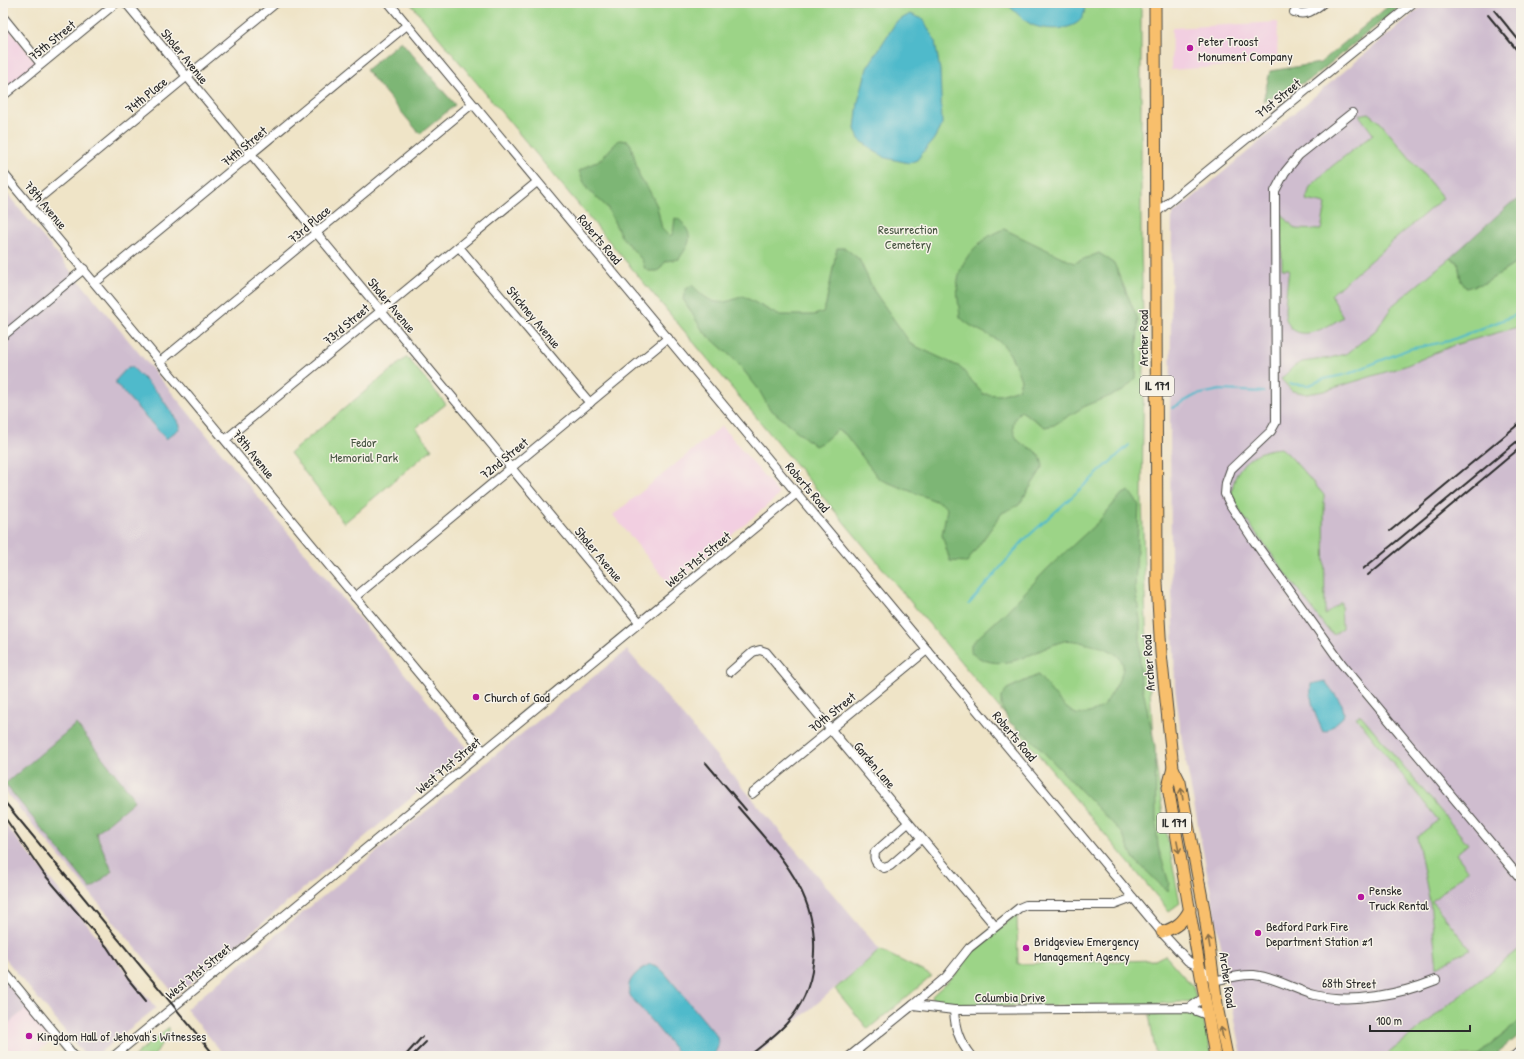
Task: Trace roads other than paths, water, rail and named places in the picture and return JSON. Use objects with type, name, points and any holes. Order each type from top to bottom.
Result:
[{"type":"main road","name":"Archer Road","points":[[1155,3],[1157,212],[1157,583],[1160,653],[1173,768],[1180,782],[1204,908],[1226,1056]]},
{"type":"main road","name":"Archer Road","points":[[1173,768],[1168,786],[1201,968],[1207,1015],[1215,1056]]},
{"type":"main road","points":[[1162,932],[1177,926],[1184,920],[1190,909]]},
{"type":"street","name":"75th Street","points":[[3,96],[116,3]]},
{"type":"street","name":"Sholer Avenue","points":[[126,3],[250,156],[317,233],[640,623]]},
{"type":"street","name":"74th Place","points":[[30,206],[276,3]]},
{"type":"street","name":"Roberts Road","points":[[388,3],[1133,898],[1188,960],[1201,968],[1214,981]]},
{"type":"street","points":[[1294,12],[1306,14],[1313,11],[1323,3]]},
{"type":"street","name":"71st Street","points":[[1157,212],[1413,3]]},
{"type":"street","points":[[3,17],[41,64]]},
{"type":"street","name":"74th Street","points":[[95,283],[407,26]]},
{"type":"street","name":"73rd Place","points":[[161,361],[472,104]]},
{"type":"street","points":[[1352,113],[1299,155],[1285,172],[1275,191],[1276,422],[1271,431],[1231,469],[1226,483],[1225,494],[1254,541],[1342,664],[1521,879]]},
{"type":"street","name":"78th Avenue","points":[[3,174],[226,439],[354,597],[484,752]]},
{"type":"street","name":"73rd Street","points":[[226,439],[537,182]]},
{"type":"street","name":"Stickney Avenue","points":[[459,247],[590,403]]},
{"type":"street","points":[[3,336],[84,269]]},
{"type":"street","name":"72nd Street","points":[[354,597],[668,338]]},
{"type":"street","name":"West 71st Street","points":[[114,1056],[797,493]]},
{"type":"street","name":"Garden Lane","points":[[730,672],[754,652],[760,650],[766,652],[995,926]]},
{"type":"street","name":"70th Street","points":[[752,794],[927,650]]},
{"type":"street","points":[[908,823],[875,852],[874,857],[876,862],[884,868],[890,866],[921,839]]},
{"type":"street","points":[[850,1056],[946,977],[963,953],[1011,913],[1026,905],[1114,905],[1133,898]]},
{"type":"street","points":[[3,970],[74,1056]]},
{"type":"street","name":"68th Street","points":[[1214,981],[1243,975],[1254,975],[1317,995],[1354,997],[1378,996],[1398,992],[1417,988],[1436,980]]},
{"type":"street","points":[[1189,1008],[1205,997]]},
{"type":"street","name":"Columbia Drive","points":[[913,1004],[954,1010],[1189,1008],[1207,1015]]},
{"type":"street","points":[[954,1010],[956,1031],[959,1040],[971,1056]]},
{"type":"street","points":[[1514,1056],[1521,1050]]},
{"type":"water","points":[[1006,3],[1084,3],[1084,12],[1081,19],[1076,24],[1068,27],[1051,29],[1035,26],[1027,22]]},
{"type":"water","points":[[910,14],[923,19],[935,41],[940,70],[942,124],[934,139],[917,160],[909,163],[886,158],[874,151],[859,139],[855,129],[858,102],[867,68],[896,22]]},
{"type":"water","points":[[128,367],[132,367],[159,394],[180,425],[180,428],[166,439],[116,384],[116,380]]},
{"type":"water","points":[[1325,681],[1342,704],[1344,713],[1343,717],[1327,731],[1323,732],[1311,697],[1311,684]]},
{"type":"water","points":[[650,964],[657,966],[664,972],[716,1035],[718,1046],[713,1056],[681,1056],[631,997],[629,992],[630,982],[640,970]]},
{"type":"waterway","points":[[1290,384],[1309,385],[1324,379],[1348,374],[1409,349],[1449,341],[1521,313]]},
{"type":"waterway","points":[[1172,408],[1196,395],[1220,390],[1264,392]]},
{"type":"waterway","points":[[969,604],[1024,540],[1129,445]]},
{"type":"railway","points":[[1494,10],[1521,43]]},
{"type":"railway","points":[[1488,15],[1521,55]]},
{"type":"railway","points":[[1390,531],[1521,422]]},
{"type":"railway","points":[[1363,569],[1521,438]]},
{"type":"railway","points":[[1368,575],[1521,447]]},
{"type":"railway","points":[[706,763],[746,810]]},
{"type":"railway","points":[[3,800],[215,1056]]},
{"type":"railway","points":[[738,807],[768,842],[794,878],[804,897],[811,917],[814,939],[812,972],[808,988],[801,1004],[782,1028],[749,1056]]},
{"type":"railway","points":[[3,815],[44,874],[107,947],[128,979],[146,1001]]},
{"type":"railway","points":[[405,1056],[422,1037]]},
{"type":"railway","points":[[412,1056],[426,1042]]},
{"type":"place","name":"Peter Troost Monument Company","points":[[1190,48]]},
{"type":"place","name":"Church of God","points":[[476,697]]},
{"type":"place","name":"Penske Truck Rental","points":[[1361,897]]},
{"type":"place","name":"Bedford Park Fire Department Station #1","points":[[1258,933]]},
{"type":"place","name":"Bridgeview Emergency Management Agency","points":[[1026,948]]},
{"type":"place","name":"Kingdom Hall of Jehovah's Witnesses","points":[[29,1036]]},
{"type":"park label","name":"Resurrection Cemetery","points":[[908,236]]},
{"type":"park label","name":"Fedor Memorial Park","points":[[364,450]]}]
